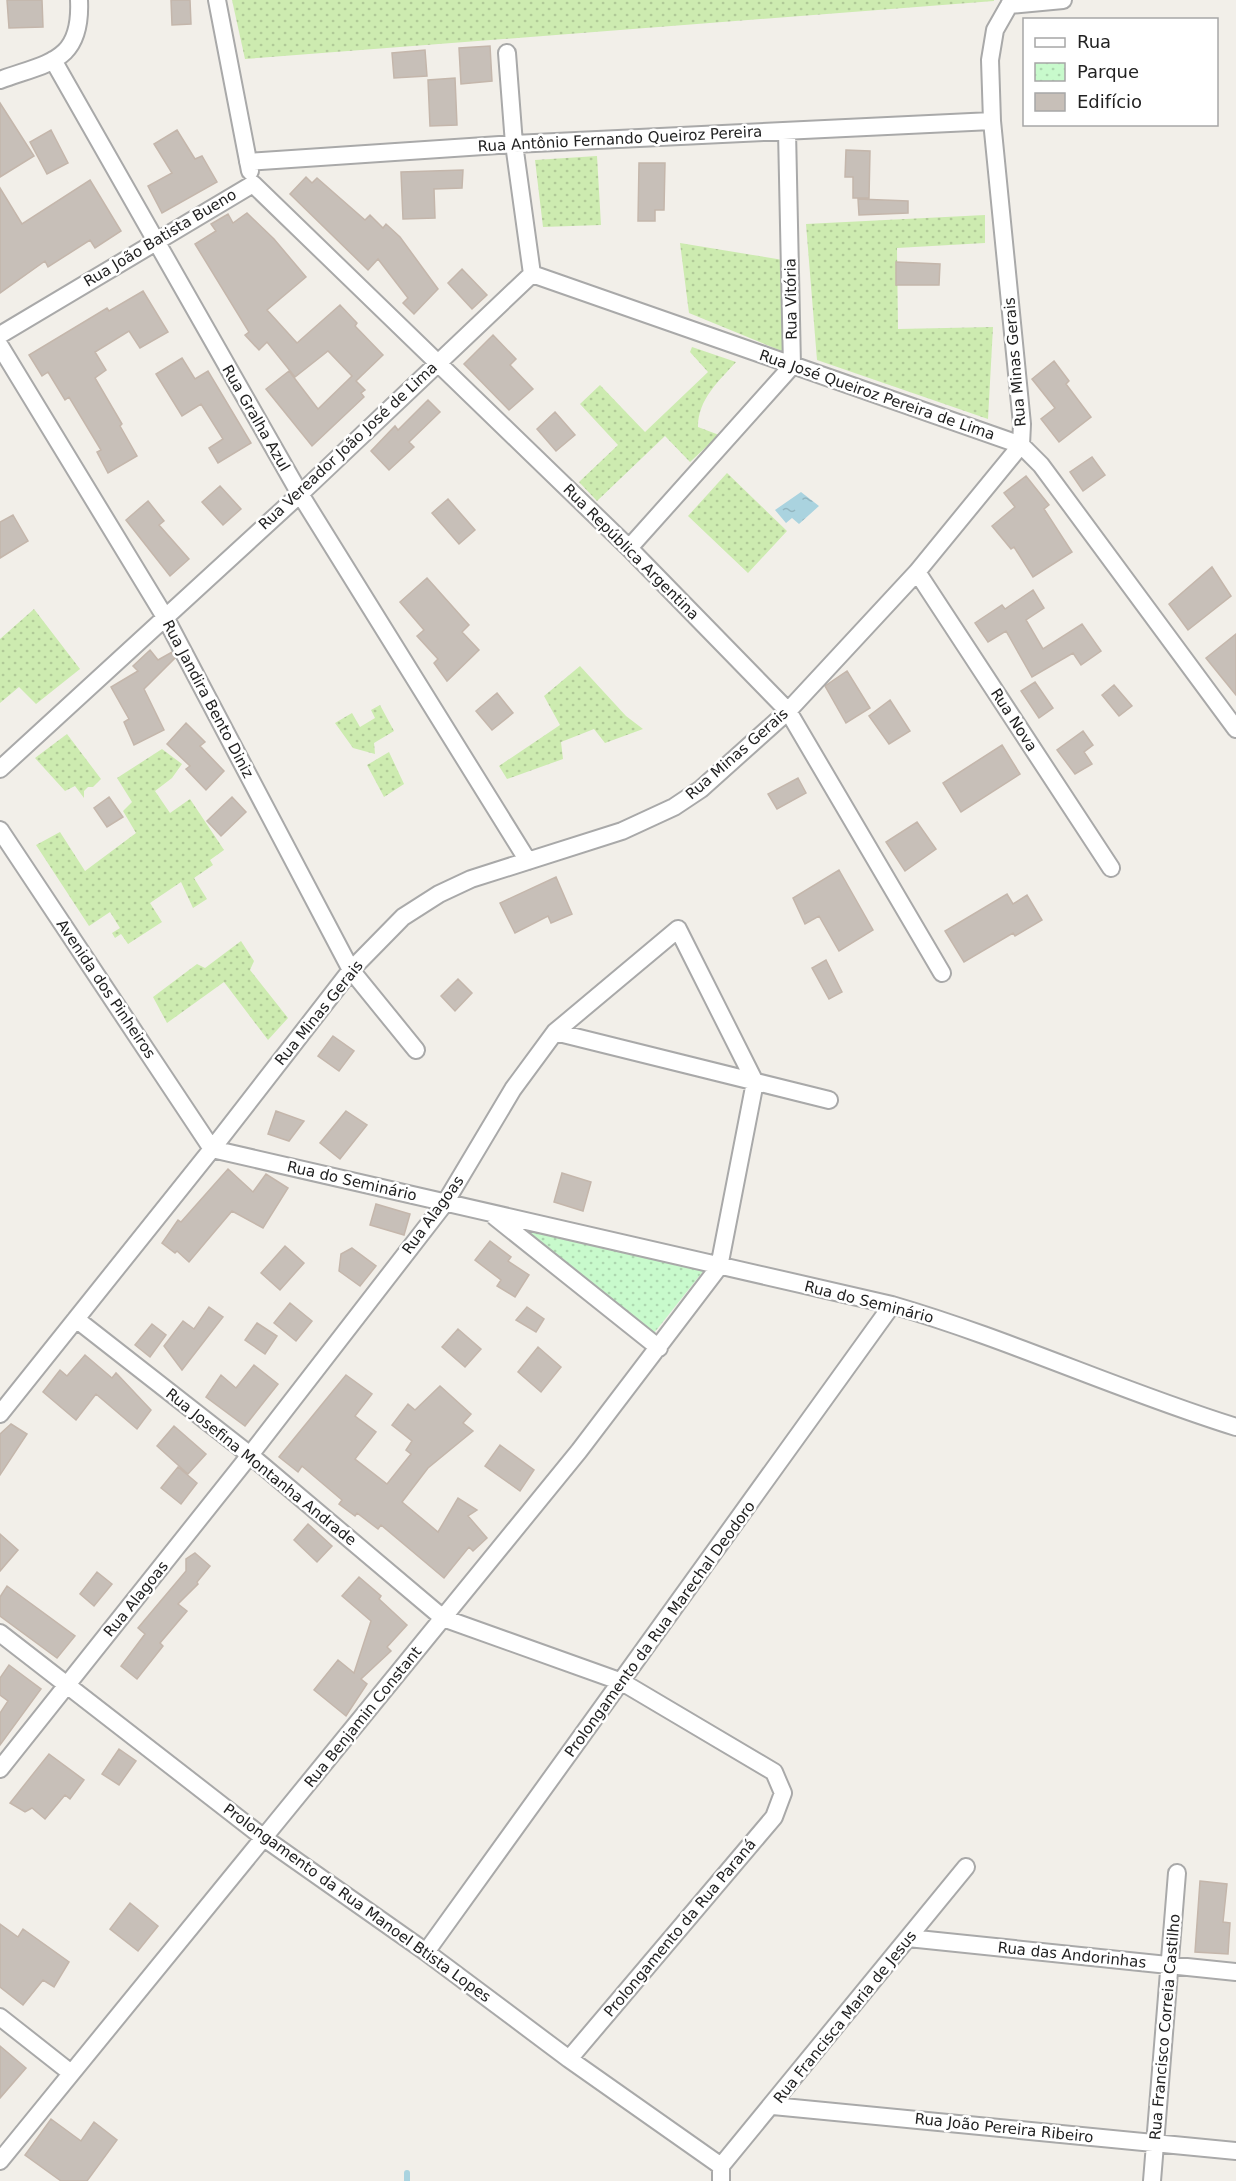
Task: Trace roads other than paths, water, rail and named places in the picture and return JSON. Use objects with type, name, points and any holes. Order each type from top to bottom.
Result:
[{"type":"street","points":[[0,80],[53,60],[71,49],[80,24],[79,0]]},
{"type":"street","name":"Rua João Batista Bueno","points":[[0,335],[154,240],[253,184],[217,0]]},
{"type":"street","points":[[1011,3],[1063,0]]},
{"type":"street","name":"Rua Minas Gerais","points":[[0,1414],[212,1149],[351,970],[403,917],[439,894],[471,879],[622,831],[674,807],[701,789],[788,711],[917,572],[1022,445],[1022,424],[992,122],[990,60],[995,30],[1011,3]]},
{"type":"street","points":[[507,52],[514,144],[532,274]]},
{"type":"street","name":"Rua Gralha Azul","points":[[53,60],[300,494],[528,861]]},
{"type":"street","name":"Rua Antônio Fernando Queiroz Pereira","points":[[248,162],[514,144],[992,122]]},
{"type":"street","name":"Rua Vitória","points":[[786,130],[792,366]]},
{"type":"street","name":"Rua República Argentina","points":[[253,184],[629,548],[788,711],[942,973]]},
{"type":"street","name":"Rua José Queiroz Pereira de Lima","points":[[532,274],[1022,445],[1041,465],[1236,729]]},
{"type":"street","name":"Rua Vereador João José de Lima","points":[[0,769],[300,494],[532,274]]},
{"type":"street","name":"Rua Jandira Bento Diniz","points":[[0,346],[165,617],[351,970],[416,1050]]},
{"type":"street","points":[[629,548],[792,366]]},
{"type":"street","name":"Rua Nova","points":[[917,572],[1111,868]]},
{"type":"street","name":"Avenida dos Pinheiros","points":[[0,830],[212,1149]]},
{"type":"street","name":"Rua Alagoas","points":[[0,1769],[250,1455],[445,1203],[513,1089],[555,1032],[678,929],[755,1082]]},
{"type":"street","points":[[555,1032],[829,1100]]},
{"type":"street","points":[[719,1267],[755,1082]]},
{"type":"street","name":"Rua do Seminário","points":[[212,1149],[892,1305],[952,1323],[1187,1412],[1236,1427]]},
{"type":"street","name":"Rua do Seminário","points":[[492,1214],[659,1348]]},
{"type":"street","name":"Rua Benjamin Constant","points":[[0,2161],[579,1451],[719,1267]]},
{"type":"street","name":"Prolongamento da Rua Marechal Deodoro","points":[[426,1952],[892,1305]]},
{"type":"street","name":"Rua Josefina Montanha Andrade","points":[[76,1319],[250,1455],[443,1618]]},
{"type":"street","points":[[443,1618],[622,1682]]},
{"type":"street","name":"Prolongamento da Rua Manoel Btista Lopes","points":[[0,1633],[264,1838],[426,1952],[721,2173]]},
{"type":"street","name":"Prolongamento da Rua Paraná","points":[[569,2059],[774,1817],[783,1793],[774,1772],[622,1682]]},
{"type":"street","name":"Rua Francisca Maria de Jesus","points":[[721,2173],[966,1867]]},
{"type":"street","name":"Rua Francisco Correia Castilho","points":[[1152,2181],[1177,1873]]},
{"type":"street","name":"Rua das Andorinhas","points":[[908,1938],[1236,1972]]},
{"type":"street","points":[[0,2017],[71,2073]]},
{"type":"street","name":"Rua João Pereira Ribeiro","points":[[773,2106],[1236,2151]]},
{"type":"water","points":[[801,492],[819,506],[799,524],[792,518],[786,523],[775,510]]},
{"type":"waterway","points":[[407,2173],[407,2181]]}]
